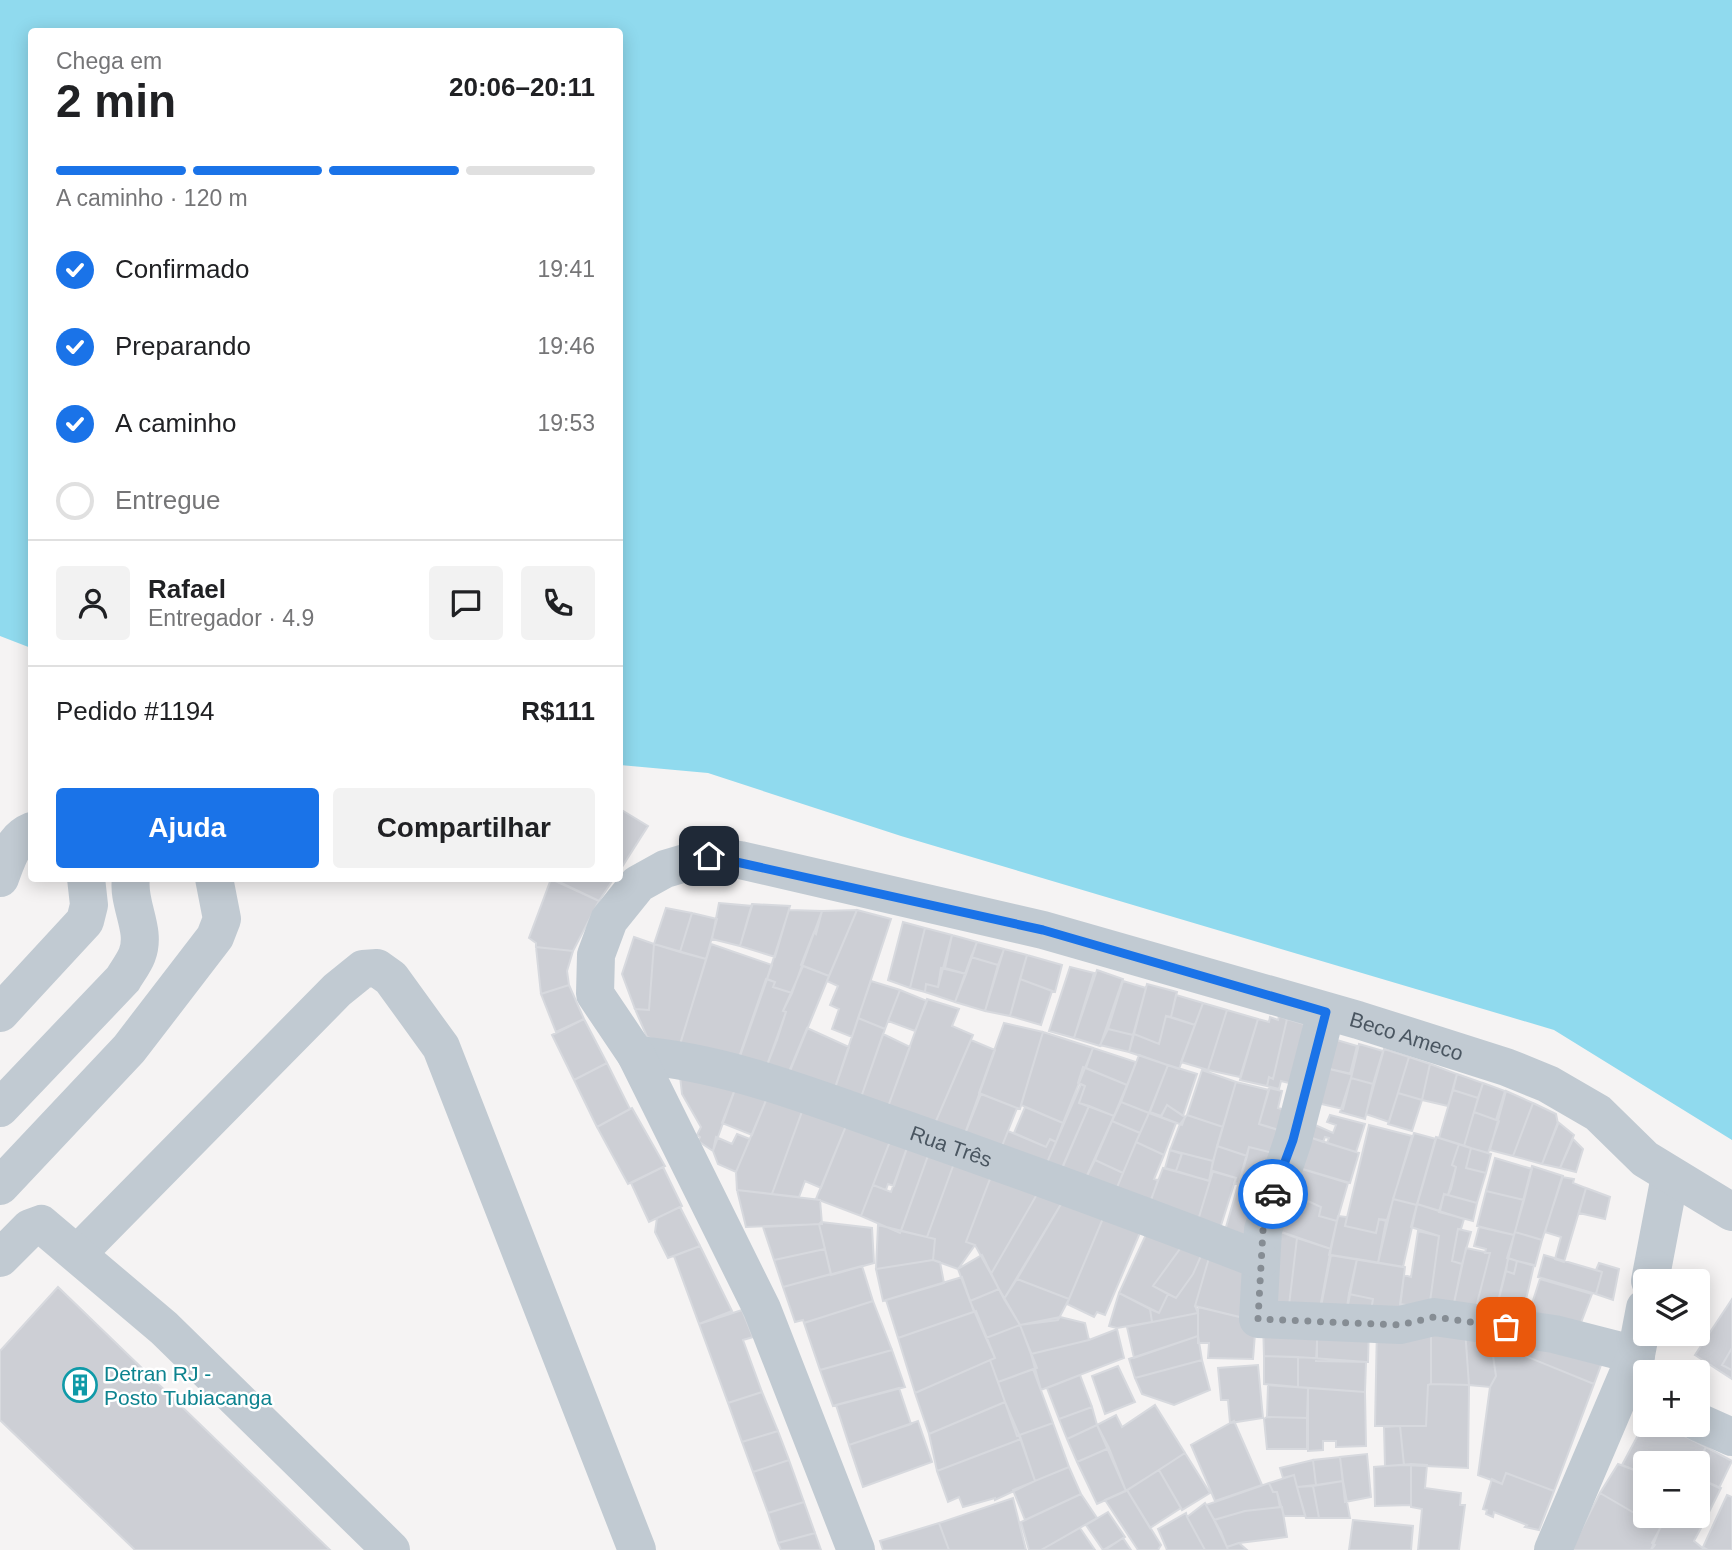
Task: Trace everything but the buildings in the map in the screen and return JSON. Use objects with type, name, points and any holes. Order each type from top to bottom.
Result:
[{"type":"street","points":[[0,878],[12,848],[28,832]]},
{"type":"street","name":"Beco Ameco","points":[[636,1055],[595,994],[596,955],[609,920],[638,884],[665,869],[709,856],[1043,930],[1506,1067],[1548,1084],[1598,1113],[1645,1159],[1732,1212]]},
{"type":"street","points":[[0,1013],[85,921],[89,905],[86,882]]},
{"type":"street","points":[[0,1108],[123,979],[137,956],[141,940],[131,898],[131,882]]},
{"type":"street","points":[[0,1186],[129,1049],[215,937],[222,919],[215,882]]},
{"type":"street","points":[[78,1253],[337,990],[363,969],[377,968],[391,978],[440,1047],[637,1550]]},
{"type":"street","points":[[1326,1012],[1293,1140],[1263,1230],[1258,1319],[1400,1325],[1434,1317],[1554,1334],[1633,1380]]},
{"type":"street","points":[[636,1055],[762,1309],[856,1550]]},
{"type":"street","name":"Rua Três","points":[[636,1055],[680,1059],[867,1116],[1086,1193],[1260,1260]]},
{"type":"street","points":[[1652,1269],[1670,1176]]},
{"type":"street","points":[[0,1258],[30,1228],[41,1224],[164,1328],[391,1550]]},
{"type":"street","points":[[1553,1550],[1633,1383]]},
{"type":"street","points":[[1710,1427],[1732,1437]]},
{"type":"water","points":[[0,0],[1732,0],[1732,1140],[1554,1030],[901,836],[708,773],[623,765],[623,28],[28,28],[28,647],[0,636]]},
{"type":"way so far","points":[[1273,1194],[1263,1230],[1258,1319],[1400,1325],[1434,1317],[1506,1327]]},
{"type":"place","name":"Detran RJ - Posto Tubiacanga","points":[[80,1385]]},
{"type":"route","points":[[709,856],[740,860],[1043,930],[1326,1012],[1293,1140],[1273,1194]]}]
